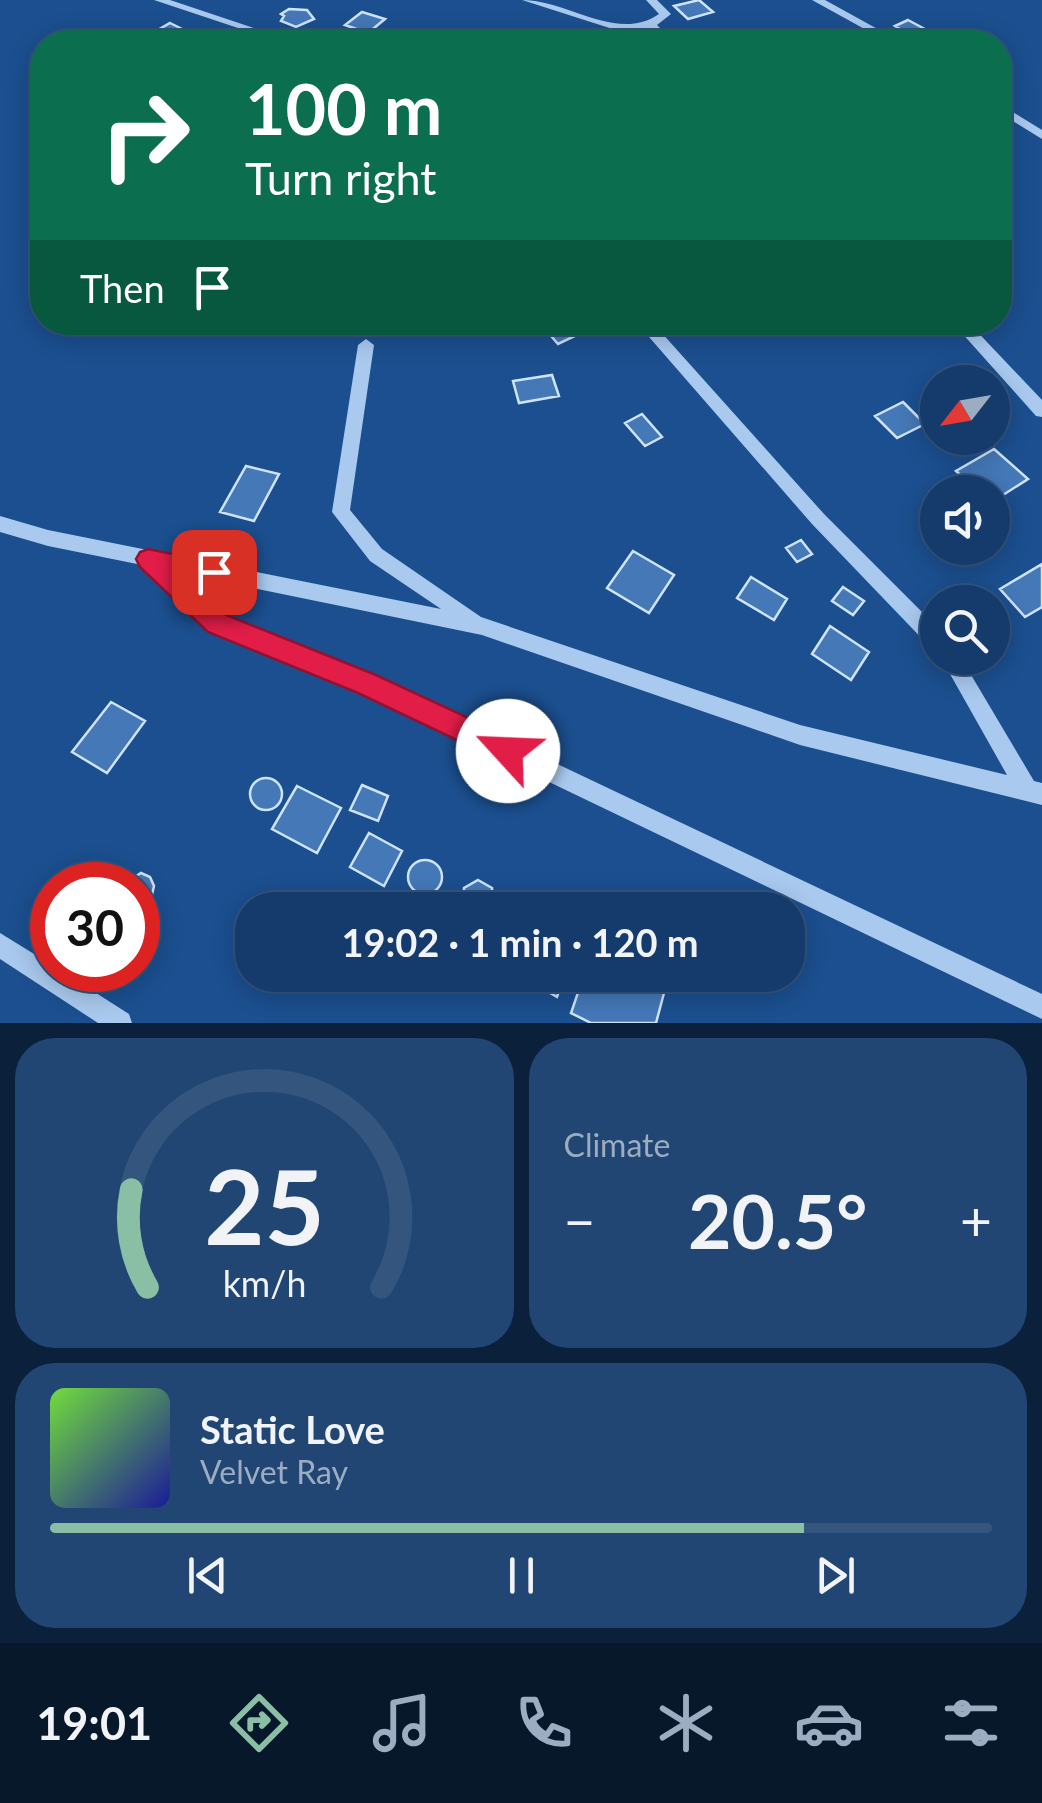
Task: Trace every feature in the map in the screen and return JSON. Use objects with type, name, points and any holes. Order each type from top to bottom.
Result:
[{"type":"street","points":[[160,0],[253,30]]},
{"type":"street","points":[[527,0],[622,29],[650,25],[666,14],[651,0]]},
{"type":"street","points":[[817,0],[873,30]]},
{"type":"street","points":[[650,25],[655,30]]},
{"type":"street","points":[[1012,116],[1042,135]]},
{"type":"street","points":[[655,335],[818,519],[920,624]]},
{"type":"street","points":[[970,335],[1042,411]]},
{"type":"street","points":[[366,344],[341,512],[376,555],[482,626]]},
{"type":"street","points":[[0,524],[148,559],[482,626],[800,734],[1034,792]]},
{"type":"street","points":[[148,559],[217,624],[367,684],[1042,1007]]},
{"type":"street","points":[[962,675],[1034,792]]},
{"type":"street","points":[[0,944],[120,1023]]},
{"type":"building","points":[[699,0],[713,12],[688,19],[674,6]]},
{"type":"building","points":[[289,9],[307,10],[314,19],[296,27],[281,21],[281,14]]},
{"type":"building","points":[[362,12],[385,19],[372,30],[345,25]]},
{"type":"building","points":[[908,20],[927,30],[902,30],[895,26]]},
{"type":"building","points":[[170,23],[184,30],[158,30]]},
{"type":"building","points":[[550,335],[577,335],[558,344]]},
{"type":"building","points":[[552,375],[559,396],[519,403],[513,381]]},
{"type":"building","points":[[903,402],[920,419],[920,426],[897,438],[875,416]]},
{"type":"building","points":[[642,414],[662,437],[645,446],[625,423]]},
{"type":"building","points":[[984,455],[1001,455],[1028,479],[1010,490],[1010,475],[960,475],[956,471]]},
{"type":"building","points":[[246,466],[279,474],[254,521],[220,512]]},
{"type":"building","points":[[801,540],[812,554],[797,562],[786,548]]},
{"type":"building","points":[[633,551],[674,575],[649,613],[607,588]]},
{"type":"building","points":[[1042,564],[1042,607],[1025,617],[1010,600],[1010,585],[1007,585]]},
{"type":"building","points":[[751,577],[787,599],[774,620],[737,598]]},
{"type":"building","points":[[843,587],[864,601],[853,615],[832,601]]},
{"type":"building","points":[[830,626],[869,652],[851,680],[812,654]]},
{"type":"building","points":[[111,702],[145,721],[107,773],[72,752]]},
{"type":"building","points":[[266,778],[277,783],[282,794],[277,805],[266,810],[255,805],[250,794],[255,783]]},
{"type":"building","points":[[362,785],[388,796],[378,821],[350,810]]},
{"type":"building","points":[[297,786],[341,808],[317,853],[272,829]]},
{"type":"building","points":[[369,833],[402,851],[384,886],[350,867]]},
{"type":"building","points":[[418,861],[432,861],[441,870],[441,884],[433,892],[417,892],[409,884],[409,870]]},
{"type":"building","points":[[478,880],[492,892],[464,892]]},
{"type":"building","points":[[578,992],[664,993],[656,1023],[591,1023],[571,1013]]},
{"type":"route","points":[[214,572],[148,559],[217,624],[367,684],[508,751]]}]
